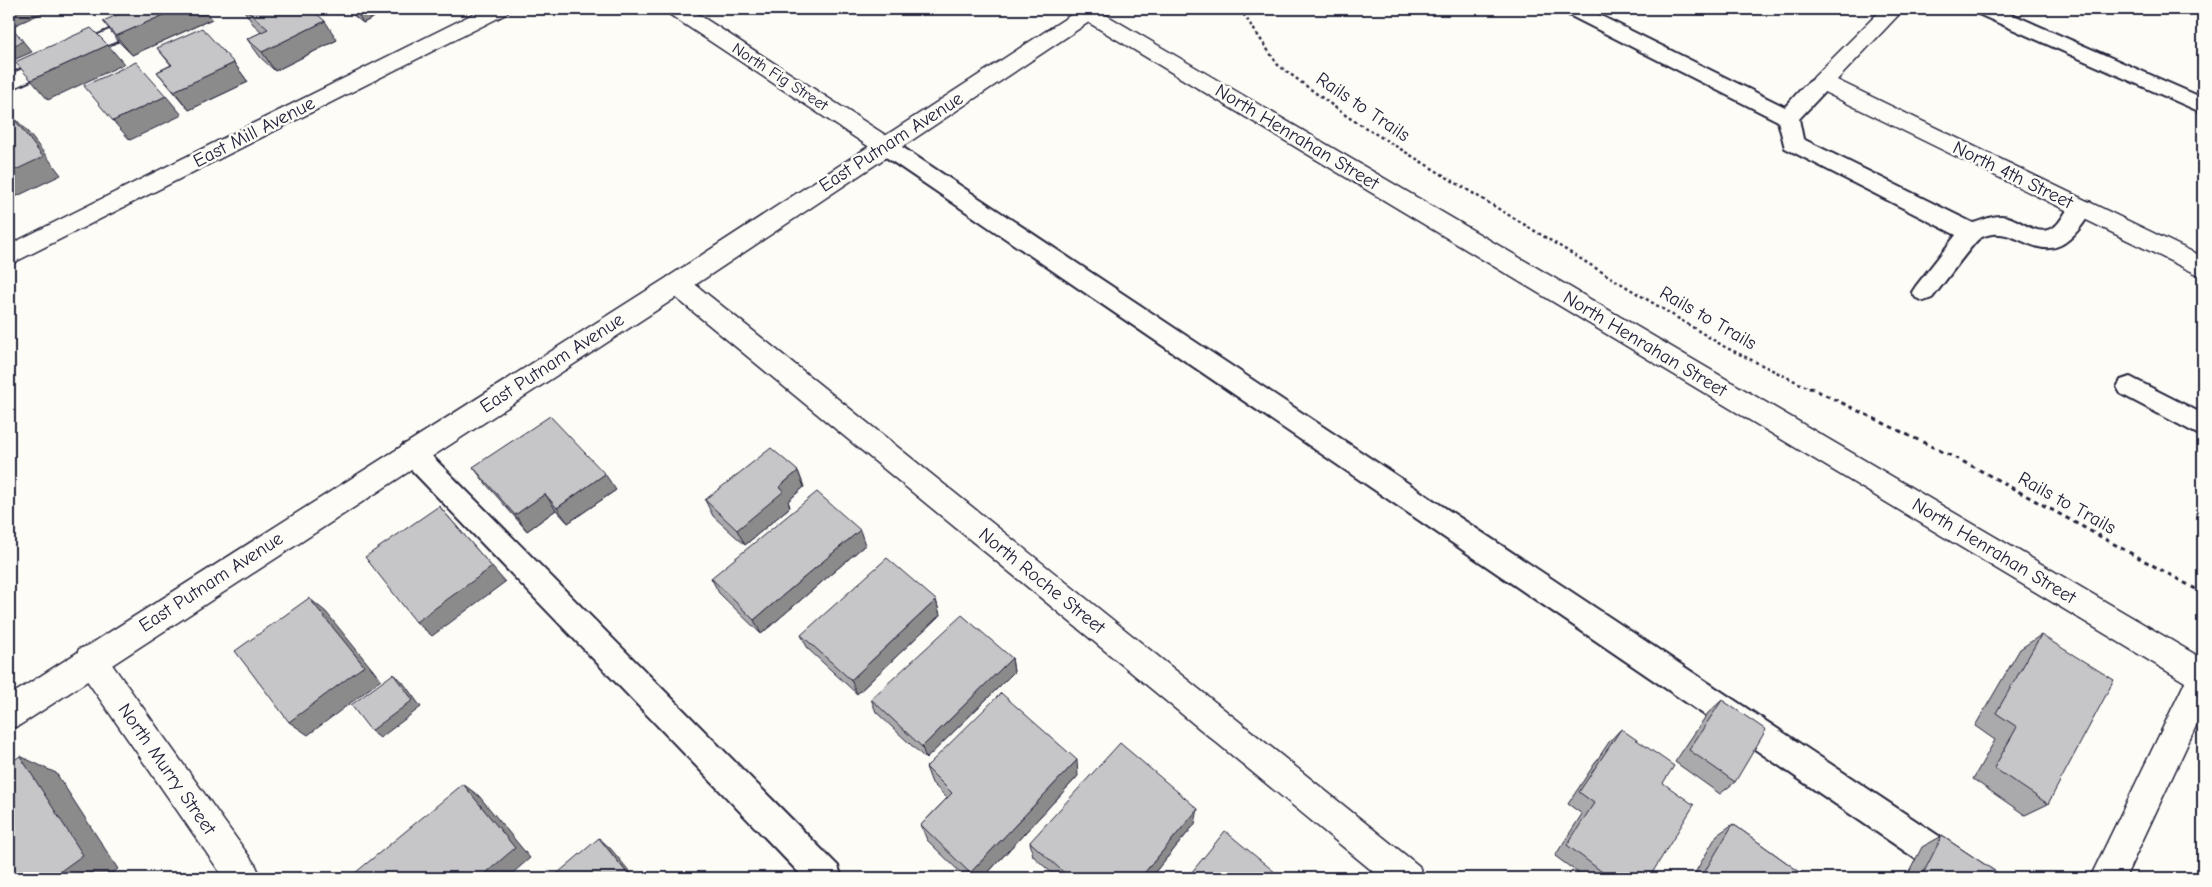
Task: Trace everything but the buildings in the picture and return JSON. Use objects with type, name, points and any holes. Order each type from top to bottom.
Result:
[{"type":"street","name":"East Mill Avenue","points":[[9,256],[499,9]]},
{"type":"street","name":"North Fig Street","points":[[676,9],[885,146]]},
{"type":"street","points":[[1822,82],[1894,9]]},
{"type":"street","name":"East Putnam Avenue","points":[[9,714],[90,659],[677,284],[1090,11]]},
{"type":"street","name":"North Henrahan Street","points":[[1090,11],[2203,677]]},
{"type":"street","name":"North 4th Street","points":[[1822,82],[2203,268]]},
{"type":"street","name":"North Roche Street","points":[[677,284],[1407,878]]},
{"type":"street","name":"North Murry Street","points":[[90,659],[244,878]]},
{"type":"street","points":[[2107,878],[2203,677]]},
{"type":"lane","points":[[9,83],[172,9]]},
{"type":"lane","points":[[1572,9],[1788,117]]},
{"type":"lane","points":[[1983,9],[2203,106]]},
{"type":"lane","points":[[1788,117],[1822,82]]},
{"type":"lane","points":[[1788,117],[1793,143],[1971,232]]},
{"type":"lane","points":[[885,146],[1972,878]]},
{"type":"lane","points":[[1924,292],[1971,232],[2001,224],[2041,240],[2055,238],[2062,234],[2082,208]]},
{"type":"lane","points":[[2130,387],[2203,426]]},
{"type":"lane","points":[[412,453],[826,878]]},
{"type":"path","name":"Rails to Trails","points":[[1240,9],[1278,65],[1348,117],[1725,347],[1974,467],[2203,593]]}]
